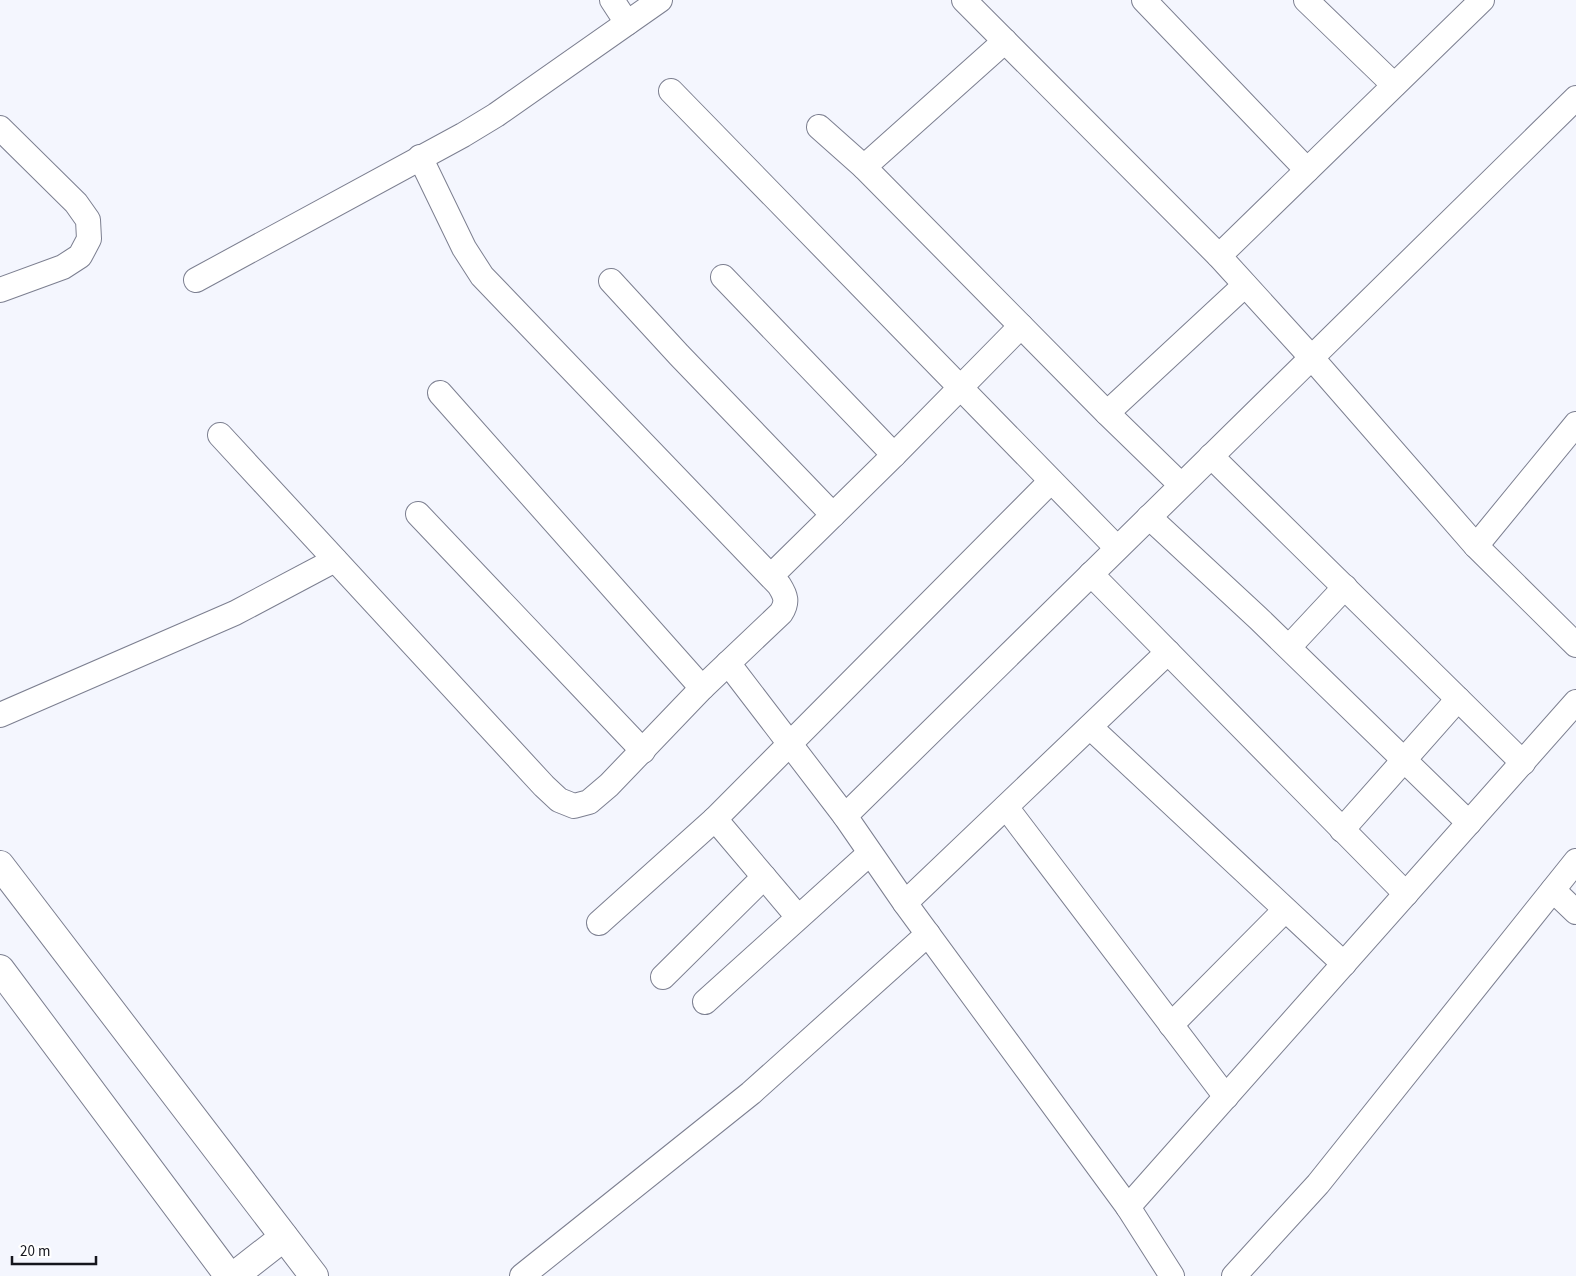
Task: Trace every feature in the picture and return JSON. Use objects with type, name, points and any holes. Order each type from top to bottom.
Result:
[{"type":"main road","points":[[0,865],[314,1276]]},
{"type":"main road","points":[[0,969],[229,1276]]},
{"type":"main road","points":[[234,1276],[284,1237]]},
{"type":"street","points":[[612,0],[627,23]]},
{"type":"street","points":[[196,280],[463,135],[496,115],[660,0]]},
{"type":"street","points":[[964,0],[1219,256],[1311,357],[1476,546],[1576,645]]},
{"type":"street","points":[[1144,0],[1307,170]]},
{"type":"street","points":[[1307,0],[1394,85]]},
{"type":"street","points":[[1219,256],[1482,0]]},
{"type":"street","points":[[864,167],[1005,41]]},
{"type":"street","points":[[671,90],[1117,548]]},
{"type":"street","points":[[845,816],[1576,98]]},
{"type":"street","points":[[819,126],[864,167],[1107,413],[1181,485]]},
{"type":"street","points":[[0,128],[76,203],[88,220],[89,239],[80,256],[63,267],[0,290]]},
{"type":"street","points":[[220,435],[544,786],[559,800],[574,806],[589,802],[609,785],[702,688],[781,613],[786,604],[786,595],[771,576],[482,276],[464,248],[420,157]]},
{"type":"street","points":[[723,277],[894,455]]},
{"type":"street","points":[[611,281],[679,355],[833,515]]},
{"type":"street","points":[[1107,413],[1245,284]]},
{"type":"street","points":[[771,576],[1021,326]]},
{"type":"street","points":[[440,393],[702,688]]},
{"type":"street","points":[[1476,546],[1576,424]]},
{"type":"street","points":[[1211,456],[1522,763]]},
{"type":"street","points":[[599,923],[715,819],[1051,481]]},
{"type":"street","points":[[418,514],[642,750]]},
{"type":"street","points":[[1149,517],[1470,822]]},
{"type":"street","points":[[0,715],[235,613],[335,560]]},
{"type":"street","points":[[1091,574],[1406,894]]},
{"type":"street","points":[[1289,648],[1345,588]]},
{"type":"street","points":[[905,903],[1168,652]]},
{"type":"street","points":[[728,663],[845,816],[905,903],[1128,1207],[1172,1276]]},
{"type":"street","points":[[1342,830],[1458,699]]},
{"type":"street","points":[[1128,1207],[1576,702]]},
{"type":"street","points":[[1090,727],[1344,964]]},
{"type":"street","points":[[1006,807],[1226,1097]]},
{"type":"street","points":[[715,819],[798,917]]},
{"type":"street","points":[[705,1002],[870,853]]},
{"type":"street","points":[[1234,1276],[1318,1184],[1576,861]]},
{"type":"street","points":[[663,977],[764,877]]},
{"type":"street","points":[[1553,890],[1576,912]]},
{"type":"street","points":[[1172,1025],[1285,910]]},
{"type":"street","points":[[531,1273],[751,1093],[928,934]]}]
